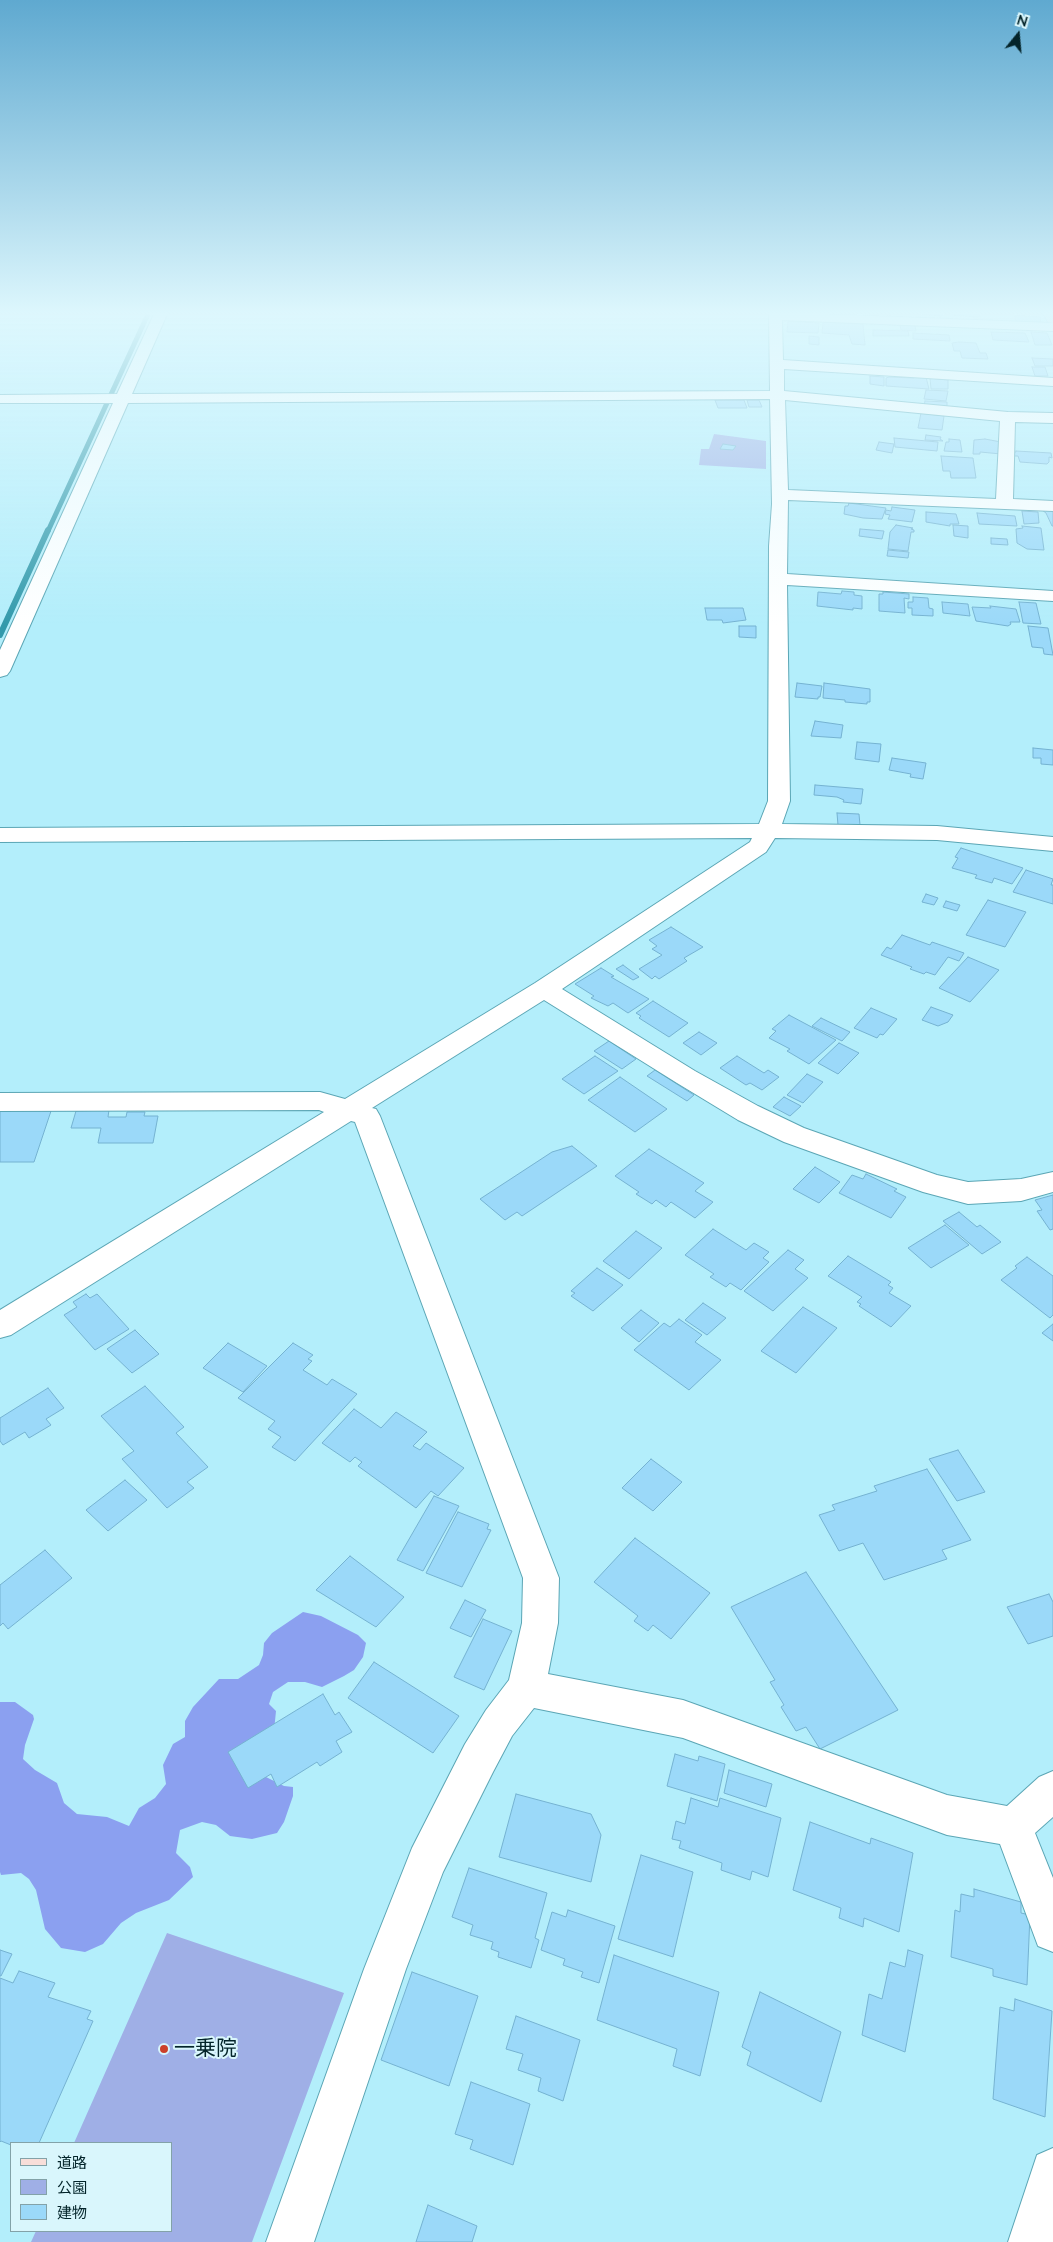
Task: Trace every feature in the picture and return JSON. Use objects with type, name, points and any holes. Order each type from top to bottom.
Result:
[{"type":"street","points":[[0,671],[112,417]]},
{"type":"street","points":[[0,1326],[544,989],[758,847],[768,831],[779,800],[780,495],[777,417]]},
{"type":"street","points":[[1004,504],[1008,417]]},
{"type":"street","points":[[1022,417],[1053,418]]},
{"type":"street","points":[[780,495],[1053,506]]},
{"type":"street","points":[[779,579],[1053,596]]},
{"type":"street","points":[[0,835],[768,831],[937,833],[1053,844]]},
{"type":"street","points":[[544,989],[748,1113],[794,1134],[933,1185],[968,1193],[1021,1190],[1053,1182]]},
{"type":"street","points":[[0,1102],[320,1101],[350,1109],[366,1116],[541,1578],[540,1623],[526,1688],[499,1723],[426,1862],[385,1970],[290,2242]]},
{"type":"street","points":[[526,1688],[682,1719],[947,1815],[1013,1827]]},
{"type":"street","points":[[1013,1827],[1053,1791]]},
{"type":"street","points":[[1013,1827],[1053,1931]]},
{"type":"street","points":[[1032,2242],[1053,2171]]},
{"type":"green space","points":[[714,434],[766,441],[766,469],[699,465],[701,449],[709,449]]},
{"type":"green space","points":[[167,1933],[344,1993],[252,2242],[31,2242],[36,2232],[172,2232],[172,2142],[74,2142]]},
{"type":"shaded area","points":[[303,1612],[321,1616],[358,1635],[366,1643],[363,1657],[354,1670],[344,1676],[322,1687],[305,1682],[288,1682],[273,1692],[269,1704],[276,1711],[274,1731],[256,1772],[284,1786],[293,1787],[293,1796],[284,1822],[277,1833],[252,1839],[230,1836],[216,1825],[202,1822],[180,1830],[176,1853],[190,1867],[193,1877],[169,1900],[136,1913],[121,1923],[103,1944],[85,1952],[61,1948],[45,1929],[36,1890],[29,1879],[21,1873],[1,1875],[0,1872],[0,1702],[15,1702],[33,1715],[34,1719],[25,1745],[23,1759],[35,1770],[57,1783],[64,1803],[77,1814],[107,1817],[129,1826],[139,1808],[155,1798],[166,1784],[163,1765],[173,1744],[185,1737],[185,1721],[193,1707],[219,1679],[238,1679],[259,1665],[263,1655],[264,1643],[272,1633]]},
{"type":"building","points":[[920,417],[944,417],[942,430],[918,428]]},
{"type":"building","points":[[926,435],[941,437],[940,439],[943,441],[925,440]]},
{"type":"building","points":[[894,438],[938,442],[937,451],[895,447]]},
{"type":"building","points":[[949,439],[960,440],[962,452],[944,451],[946,442],[949,442]]},
{"type":"building","points":[[985,439],[1001,442],[1001,454],[980,452],[980,454],[973,454],[974,440]]},
{"type":"building","points":[[879,442],[894,444],[892,453],[876,450]]},
{"type":"building","points":[[723,444],[736,446],[733,450],[720,449]]},
{"type":"building","points":[[1013,452],[1051,453],[1052,458],[1049,457],[1047,464],[1020,462],[1018,456],[1013,456]]},
{"type":"building","points":[[941,456],[973,458],[976,478],[951,478],[950,471],[943,471]]},
{"type":"building","points":[[849,503],[886,508],[882,519],[863,518],[844,514],[845,506],[848,506]]},
{"type":"building","points":[[892,507],[915,510],[912,522],[888,519],[890,515],[885,514],[886,510],[891,511]]},
{"type":"building","points":[[1053,509],[1052,526],[1046,513],[1042,510]]},
{"type":"building","points":[[1022,511],[1038,512],[1039,523],[1024,524]]},
{"type":"building","points":[[926,512],[956,514],[959,524],[950,524],[950,526],[926,522]]},
{"type":"building","points":[[977,513],[1015,516],[1017,526],[979,524]]},
{"type":"building","points":[[896,525],[913,528],[911,529],[914,530],[914,532],[911,532],[908,551],[888,549],[890,532]]},
{"type":"building","points":[[953,525],[968,526],[968,538],[954,536]]},
{"type":"building","points":[[1022,526],[1041,528],[1044,550],[1027,549],[1017,543],[1016,529],[1023,528]]},
{"type":"building","points":[[860,529],[884,531],[882,539],[859,536]]},
{"type":"building","points":[[991,538],[1007,539],[1008,545],[991,544]]},
{"type":"building","points":[[888,550],[909,552],[908,558],[887,556]]},
{"type":"building","points":[[842,591],[854,592],[854,595],[862,596],[862,609],[853,608],[853,610],[817,606],[818,592],[841,594]]},
{"type":"building","points":[[883,592],[909,594],[909,599],[904,598],[905,613],[879,611],[879,594],[883,594]]},
{"type":"building","points":[[913,597],[928,598],[929,608],[933,609],[933,616],[912,615],[912,608],[908,608],[908,602],[913,602]]},
{"type":"building","points":[[942,602],[968,604],[970,616],[943,613]]},
{"type":"building","points":[[1019,602],[1036,603],[1041,624],[1023,623]]},
{"type":"building","points":[[990,606],[1016,609],[1020,622],[1010,622],[1011,624],[1008,626],[976,621],[972,607],[991,608]]},
{"type":"building","points":[[705,608],[743,608],[746,620],[723,623],[722,620],[707,620]]},
{"type":"building","points":[[739,626],[756,626],[756,638],[739,637]]},
{"type":"building","points":[[1028,626],[1048,628],[1053,655],[1044,654],[1043,648],[1032,647]]},
{"type":"building","points":[[797,683],[822,686],[820,697],[818,699],[795,697]]},
{"type":"building","points":[[824,683],[870,689],[870,702],[867,702],[867,704],[823,698]]},
{"type":"building","points":[[815,721],[843,725],[841,738],[811,736]]},
{"type":"building","points":[[857,742],[881,744],[879,762],[855,759]]},
{"type":"building","points":[[1033,748],[1053,750],[1053,765],[1041,764],[1041,758],[1033,758]]},
{"type":"building","points":[[892,758],[926,763],[923,779],[910,777],[911,774],[889,770]]},
{"type":"building","points":[[815,785],[863,789],[861,804],[843,802],[844,800],[837,797],[814,795]]},
{"type":"building","points":[[837,813],[859,814],[860,825],[838,825]]},
{"type":"building","points":[[961,848],[1023,868],[1012,884],[994,878],[992,883],[975,878],[977,875],[952,868],[958,858],[955,857]]},
{"type":"building","points":[[1026,870],[1053,879],[1051,885],[1053,885],[1053,904],[1013,892]]},
{"type":"building","points":[[926,894],[938,898],[934,905],[922,902]]},
{"type":"building","points":[[988,900],[1026,912],[1005,947],[966,935]]},
{"type":"building","points":[[946,901],[960,905],[957,911],[943,907]]},
{"type":"building","points":[[671,927],[703,947],[684,958],[687,961],[659,979],[655,976],[652,979],[639,969],[662,955],[652,949],[657,946],[649,940]]},
{"type":"building","points":[[902,935],[930,945],[932,942],[964,953],[959,961],[948,957],[935,975],[926,972],[924,974],[910,969],[912,967],[881,955],[887,947],[891,949]]},
{"type":"building","points":[[968,957],[999,970],[970,1002],[939,988]]},
{"type":"building","points":[[623,965],[639,977],[633,980],[616,969]]},
{"type":"building","points":[[601,968],[614,976],[611,977],[649,999],[628,1013],[613,1003],[608,1006],[591,998],[594,996],[575,984]]},
{"type":"building","points":[[653,1001],[688,1023],[669,1037],[639,1018],[641,1016],[636,1013]]},
{"type":"building","points":[[931,1007],[953,1015],[948,1022],[938,1026],[922,1020]]},
{"type":"building","points":[[871,1008],[897,1019],[883,1035],[880,1034],[877,1038],[854,1028]]},
{"type":"building","points":[[789,1015],[836,1040],[809,1064],[787,1051],[790,1049],[769,1038],[776,1031],[772,1029]]},
{"type":"building","points":[[821,1018],[850,1032],[842,1041],[812,1026]]},
{"type":"building","points":[[699,1032],[717,1043],[701,1055],[683,1043]]},
{"type":"building","points":[[609,1041],[636,1059],[622,1069],[594,1051]]},
{"type":"building","points":[[839,1043],[859,1053],[838,1074],[818,1063]]},
{"type":"building","points":[[595,1056],[618,1071],[584,1094],[562,1079]]},
{"type":"building","points":[[737,1056],[764,1073],[768,1070],[779,1077],[762,1090],[750,1083],[746,1085],[720,1068]]},
{"type":"building","points":[[655,1070],[694,1095],[687,1101],[647,1076]]},
{"type":"building","points":[[807,1074],[823,1082],[803,1103],[787,1095]]},
{"type":"building","points":[[620,1077],[667,1109],[635,1132],[588,1100]]},
{"type":"building","points":[[784,1097],[801,1106],[790,1116],[773,1107]]},
{"type":"building","points":[[0,1110],[51,1111],[34,1162],[0,1162]]},
{"type":"building","points":[[109,1110],[108,1117],[126,1117],[127,1112],[145,1112],[144,1116],[158,1116],[153,1143],[98,1143],[101,1128],[71,1128],[76,1111]]},
{"type":"building","points":[[572,1146],[597,1166],[522,1216],[517,1212],[505,1220],[480,1199],[552,1152]]},
{"type":"building","points":[[649,1149],[704,1183],[695,1191],[713,1202],[695,1218],[671,1202],[666,1207],[656,1200],[652,1204],[636,1194],[639,1192],[615,1176]]},
{"type":"building","points":[[815,1167],[840,1182],[819,1203],[793,1189]]},
{"type":"building","points":[[866,1174],[897,1189],[894,1191],[906,1197],[891,1218],[839,1193],[852,1175],[863,1179]]},
{"type":"building","points":[[1053,1195],[1053,1229],[1050,1230],[1037,1211],[1042,1210],[1035,1200]]},
{"type":"building","points":[[959,1212],[977,1227],[980,1225],[1001,1242],[982,1254],[943,1221]]},
{"type":"building","points":[[945,1225],[969,1245],[931,1268],[908,1248]]},
{"type":"building","points":[[713,1229],[746,1250],[754,1243],[769,1252],[763,1258],[769,1262],[741,1290],[730,1283],[726,1287],[710,1277],[714,1274],[685,1255]]},
{"type":"building","points":[[636,1231],[662,1248],[629,1279],[603,1261]]},
{"type":"building","points":[[788,1250],[804,1260],[795,1269],[808,1278],[773,1311],[744,1291]]},
{"type":"building","points":[[848,1256],[891,1282],[888,1285],[893,1288],[889,1293],[911,1306],[891,1327],[859,1306],[861,1304],[857,1302],[862,1297],[828,1276]]},
{"type":"building","points":[[1027,1257],[1053,1276],[1053,1315],[1050,1318],[1001,1280],[1017,1268],[1015,1266]]},
{"type":"building","points":[[597,1268],[623,1285],[593,1311],[571,1296],[575,1293],[571,1291]]},
{"type":"building","points":[[86,1294],[90,1298],[97,1294],[129,1329],[95,1350],[64,1315],[77,1307],[73,1302]]},
{"type":"building","points":[[703,1303],[726,1318],[707,1335],[685,1320]]},
{"type":"building","points":[[803,1307],[837,1328],[796,1373],[761,1351]]},
{"type":"building","points":[[641,1310],[659,1323],[639,1342],[621,1328]]},
{"type":"building","points":[[679,1319],[702,1335],[695,1342],[721,1360],[689,1390],[634,1350],[664,1323],[670,1327]]},
{"type":"building","points":[[1053,1324],[1053,1341],[1042,1333]]},
{"type":"building","points":[[135,1330],[159,1354],[132,1373],[107,1349]]},
{"type":"building","points":[[228,1343],[267,1366],[243,1392],[203,1368]]},
{"type":"building","points":[[293,1343],[313,1355],[308,1359],[312,1361],[303,1370],[327,1385],[332,1379],[357,1394],[295,1461],[272,1447],[281,1437],[268,1429],[275,1421],[238,1398]]},
{"type":"building","points":[[145,1386],[184,1427],[176,1433],[208,1467],[187,1482],[194,1488],[167,1508],[122,1459],[134,1451],[101,1416]]},
{"type":"building","points":[[48,1388],[64,1408],[46,1419],[51,1425],[29,1438],[25,1432],[3,1445],[0,1441],[0,1418]]},
{"type":"building","points":[[354,1409],[381,1428],[396,1412],[427,1432],[413,1446],[420,1450],[426,1443],[464,1468],[438,1496],[431,1491],[416,1508],[358,1466],[362,1462],[355,1457],[350,1462],[322,1443]]},
{"type":"building","points":[[958,1450],[985,1492],[957,1501],[929,1459]]},
{"type":"building","points":[[651,1459],[682,1482],[653,1511],[622,1488]]},
{"type":"building","points":[[927,1469],[971,1540],[942,1550],[947,1559],[884,1580],[863,1543],[839,1551],[819,1515],[835,1510],[832,1505],[877,1491],[874,1486]]},
{"type":"building","points":[[125,1480],[147,1500],[108,1531],[86,1510]]},
{"type":"building","points":[[434,1496],[459,1506],[423,1571],[397,1560]]},
{"type":"building","points":[[458,1512],[489,1524],[487,1529],[491,1530],[462,1587],[426,1573]]},
{"type":"building","points":[[635,1538],[710,1593],[671,1639],[653,1625],[648,1631],[634,1621],[638,1616],[594,1582]]},
{"type":"building","points":[[45,1550],[72,1578],[8,1629],[3,1623],[0,1626],[0,1585]]},
{"type":"building","points":[[350,1556],[404,1597],[376,1627],[316,1590]]},
{"type":"building","points":[[806,1572],[898,1710],[820,1749],[806,1727],[796,1731],[781,1707],[784,1705],[770,1682],[775,1680],[731,1607]]},
{"type":"building","points":[[1049,1594],[1053,1602],[1053,1636],[1028,1644],[1007,1607]]},
{"type":"building","points":[[465,1600],[486,1610],[471,1637],[450,1628]]},
{"type":"building","points":[[483,1619],[512,1631],[484,1690],[454,1677]]},
{"type":"building","points":[[374,1662],[459,1716],[433,1753],[348,1698]]},
{"type":"building","points":[[323,1694],[335,1715],[339,1712],[352,1732],[336,1741],[342,1752],[320,1766],[317,1762],[277,1787],[271,1774],[248,1788],[228,1752]]},
{"type":"building","points":[[675,1754],[698,1761],[699,1756],[725,1764],[717,1801],[667,1786]]},
{"type":"building","points":[[729,1770],[772,1784],[766,1807],[724,1793]]},
{"type":"building","points":[[516,1794],[591,1814],[601,1835],[591,1882],[499,1857]]},
{"type":"building","points":[[691,1798],[718,1807],[720,1798],[781,1818],[768,1877],[752,1871],[750,1880],[721,1870],[722,1863],[679,1848],[681,1841],[672,1839],[676,1821],[685,1824]]},
{"type":"building","points":[[810,1822],[870,1844],[871,1838],[913,1853],[899,1932],[864,1918],[863,1927],[839,1918],[841,1908],[793,1890]]},
{"type":"building","points":[[641,1855],[693,1872],[673,1957],[618,1939]]},
{"type":"building","points":[[469,1868],[547,1893],[535,1938],[539,1940],[531,1968],[498,1957],[499,1952],[491,1949],[493,1942],[470,1935],[473,1925],[452,1917]]},
{"type":"building","points":[[974,1889],[1021,1902],[1021,1913],[1030,1915],[1027,1985],[993,1976],[993,1969],[951,1957],[955,1910],[960,1912],[961,1894],[974,1897]]},
{"type":"building","points":[[568,1910],[615,1926],[599,1983],[581,1977],[583,1972],[563,1965],[565,1959],[541,1950],[552,1912],[566,1917]]},
{"type":"building","points":[[0,1950],[12,1954],[1,1976],[0,1976]]},
{"type":"building","points":[[908,1950],[923,1955],[905,2052],[862,2035],[869,1994],[882,1999],[890,1962],[905,1967]]},
{"type":"building","points":[[614,1955],[719,1992],[700,2076],[673,2066],[677,2049],[597,2020]]},
{"type":"building","points":[[19,1971],[55,1983],[48,1997],[91,2011],[87,2019],[93,2021],[39,2142],[10,2142],[10,2145],[0,2142],[0,1978],[13,1983]]},
{"type":"building","points":[[412,1972],[478,1996],[449,2086],[381,2060]]},
{"type":"building","points":[[760,1992],[841,2032],[821,2102],[747,2065],[751,2052],[742,2047]]},
{"type":"building","points":[[1015,1999],[1052,2011],[1045,2117],[993,2099],[1000,2007],[1014,2011]]},
{"type":"building","points":[[516,2016],[580,2040],[563,2101],[538,2091],[541,2078],[518,2070],[523,2054],[506,2049]]},
{"type":"building","points":[[471,2082],[530,2104],[513,2165],[470,2149],[473,2140],[455,2134]]},
{"type":"building","points":[[428,2205],[477,2226],[472,2242],[416,2242]]},
{"type":"waterway","points":[[48,531],[101,417]]},
{"type":"waterway","points":[[0,635],[48,530]]},
{"type":"place","name":"一乗院","points":[[164,2049]]}]
